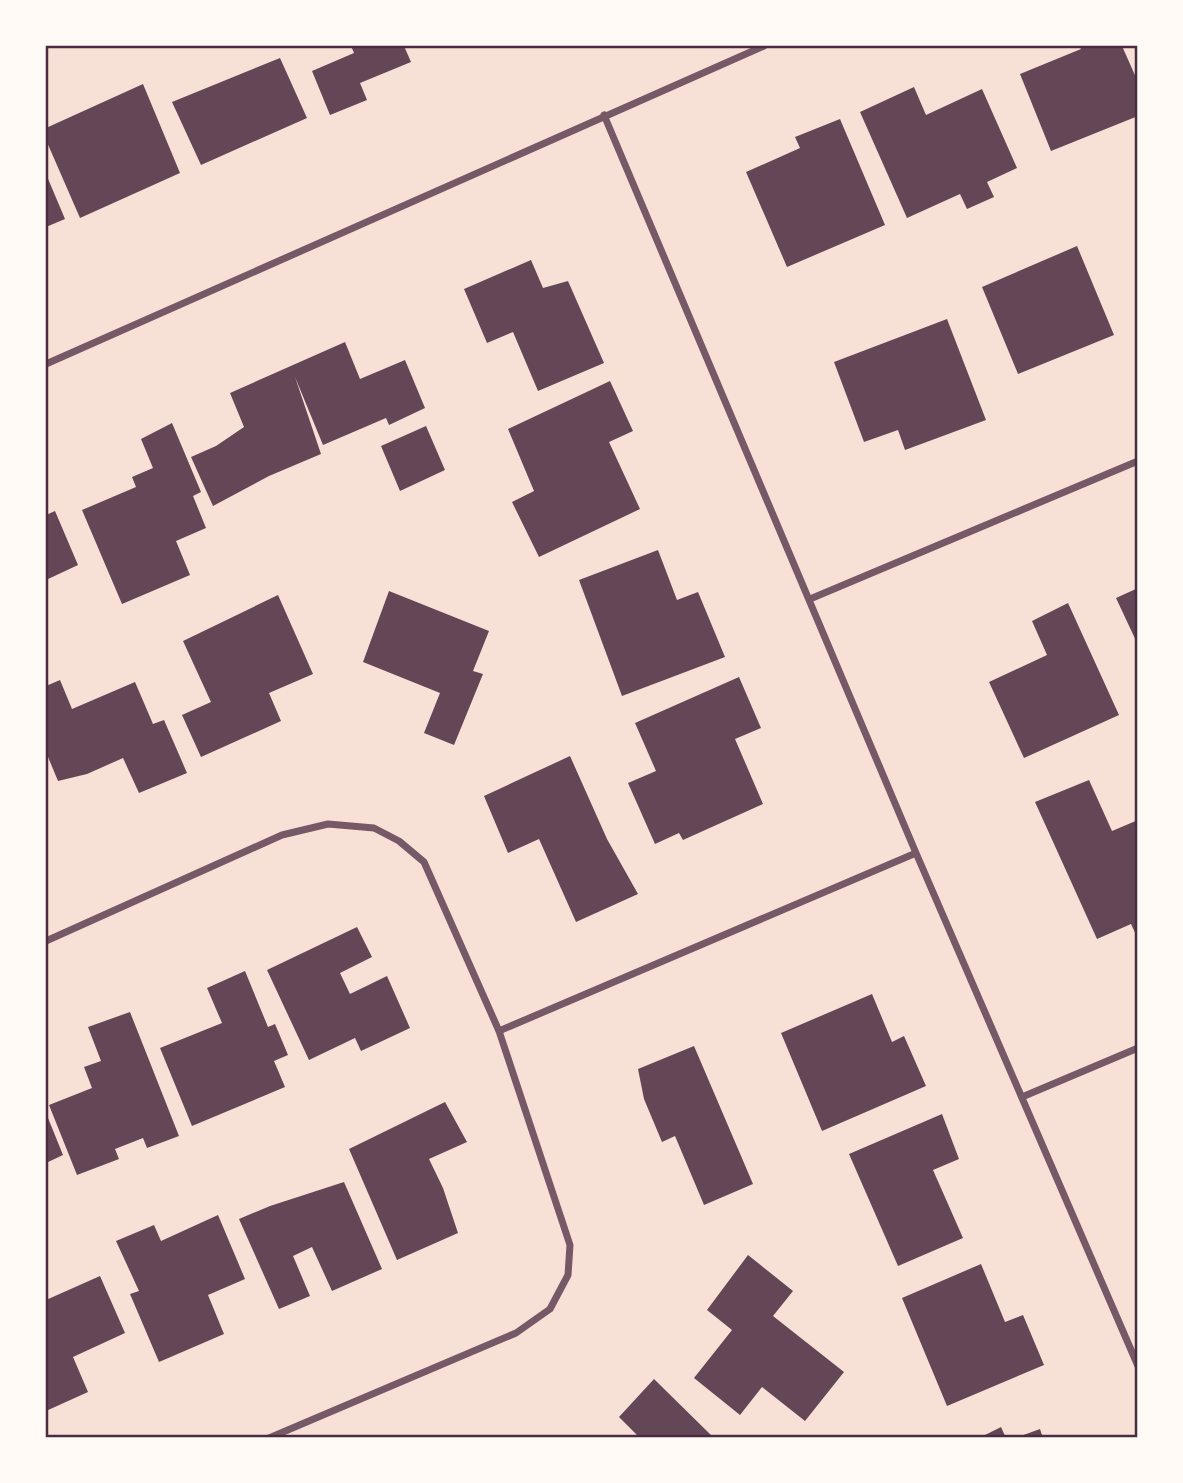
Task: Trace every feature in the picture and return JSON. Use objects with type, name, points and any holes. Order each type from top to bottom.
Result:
[{"type":"street","points":[[46,364],[764,46]]},
{"type":"street","points":[[604,116],[916,853],[1138,1366]]},
{"type":"street","points":[[810,599],[1138,461]]},
{"type":"street","points":[[46,941],[282,835],[328,824],[374,828],[399,841],[424,862],[499,1031],[570,1245],[568,1275],[550,1309],[516,1333],[269,1437]]},
{"type":"street","points":[[499,1031],[916,853]]},
{"type":"street","points":[[1022,1097],[1138,1048]]},
{"type":"building","points":[[351,46],[404,46],[411,62],[360,83],[367,100],[330,115],[312,71],[354,53]]},
{"type":"building","points":[[1079,46],[1122,46],[1138,82],[1138,116],[1051,151],[1020,74],[1081,49]]},
{"type":"building","points":[[280,58],[307,118],[201,165],[172,102]]},
{"type":"building","points":[[143,84],[180,173],[80,218],[46,140],[46,128]]},
{"type":"building","points":[[914,87],[926,115],[982,89],[1017,168],[987,182],[994,197],[967,209],[960,194],[907,218],[860,112]]},
{"type":"building","points":[[840,119],[885,225],[787,267],[746,172],[800,148],[795,137]]},
{"type":"building","points":[[46,174],[65,219],[46,227]]},
{"type":"building","points":[[1077,246],[1114,335],[1018,374],[982,287]]},
{"type":"building","points":[[531,260],[543,288],[568,281],[604,363],[538,391],[513,332],[487,343],[464,289]]},
{"type":"building","points":[[947,319],[986,420],[905,450],[898,430],[864,442],[834,362]]},
{"type":"building","points":[[345,342],[360,379],[405,360],[425,408],[389,425],[386,418],[323,445],[295,377],[321,454],[269,476],[213,506],[191,457],[216,446],[244,427],[230,393]]},
{"type":"building","points":[[610,381],[633,431],[609,442],[640,509],[539,557],[512,502],[534,491],[508,429]]},
{"type":"building","points":[[172,423],[201,492],[193,496],[206,528],[176,541],[190,575],[122,604],[82,510],[136,487],[132,477],[153,468],[141,439]]},
{"type":"building","points":[[426,426],[445,470],[400,491],[381,446]]},
{"type":"building","points":[[55,511],[78,565],[46,580],[46,515]]},
{"type":"building","points":[[658,550],[677,600],[698,592],[725,657],[622,696],[579,580]]},
{"type":"building","points":[[1138,588],[1138,645],[1116,598]]},
{"type":"building","points":[[389,591],[489,631],[473,671],[483,674],[454,745],[424,733],[440,693],[363,662]]},
{"type":"building","points":[[278,595],[313,674],[269,693],[281,721],[201,757],[182,715],[211,702],[183,641]]},
{"type":"building","points":[[1068,603],[1119,715],[1024,758],[989,682],[1047,655],[1032,621]]},
{"type":"building","points":[[739,677],[761,728],[735,739],[763,804],[683,840],[679,833],[655,844],[628,783],[656,771],[635,723]]},
{"type":"building","points":[[60,680],[72,709],[135,682],[153,724],[164,720],[187,773],[139,793],[123,758],[87,774],[58,781],[46,752],[46,686]]},
{"type":"building","points":[[570,756],[607,839],[638,894],[576,922],[539,839],[508,853],[484,796]]},
{"type":"building","points":[[1089,780],[1112,831],[1138,820],[1138,939],[1131,924],[1097,939],[1035,802]]},
{"type":"building","points":[[357,927],[372,957],[340,973],[350,994],[387,976],[410,1028],[361,1051],[355,1038],[309,1060],[267,970]]},
{"type":"building","points":[[245,971],[268,1027],[275,1024],[288,1055],[274,1061],[285,1087],[192,1126],[160,1048],[222,1023],[207,988]]},
{"type":"building","points":[[872,994],[892,1042],[904,1036],[926,1086],[822,1131],[781,1033]]},
{"type":"building","points":[[130,1012],[179,1136],[147,1148],[143,1138],[115,1149],[119,1159],[77,1175],[49,1105],[92,1088],[84,1067],[101,1061],[88,1027]]},
{"type":"building","points":[[694,1046],[753,1184],[704,1205],[675,1136],[662,1142],[644,1099],[638,1069]]},
{"type":"building","points":[[445,1102],[467,1142],[429,1159],[443,1188],[458,1233],[397,1260],[349,1149]]},
{"type":"building","points":[[46,1113],[63,1155],[46,1163]]},
{"type":"building","points":[[942,1114],[959,1159],[933,1170],[963,1238],[898,1266],[849,1154]]},
{"type":"building","points":[[344,1182],[382,1269],[332,1291],[312,1247],[293,1256],[310,1296],[279,1309],[239,1219]]},
{"type":"building","points":[[218,1215],[245,1279],[208,1295],[224,1334],[159,1362],[130,1294],[139,1291],[116,1241],[154,1225],[161,1241]]},
{"type":"building","points":[[748,1255],[793,1291],[773,1316],[844,1372],[805,1421],[762,1387],[740,1415],[694,1378],[732,1330],[707,1310]]},
{"type":"building","points":[[981,1264],[1005,1322],[1023,1315],[1044,1365],[947,1406],[902,1298]]},
{"type":"building","points":[[100,1276],[125,1333],[73,1357],[88,1392],[46,1411],[46,1300]]},
{"type":"building","points":[[654,1379],[714,1438],[640,1438],[619,1417]]},
{"type":"building","points":[[1001,1427],[1006,1438],[979,1438]]},
{"type":"building","points":[[1040,1429],[1043,1438],[1018,1438],[1018,1437]]}]
